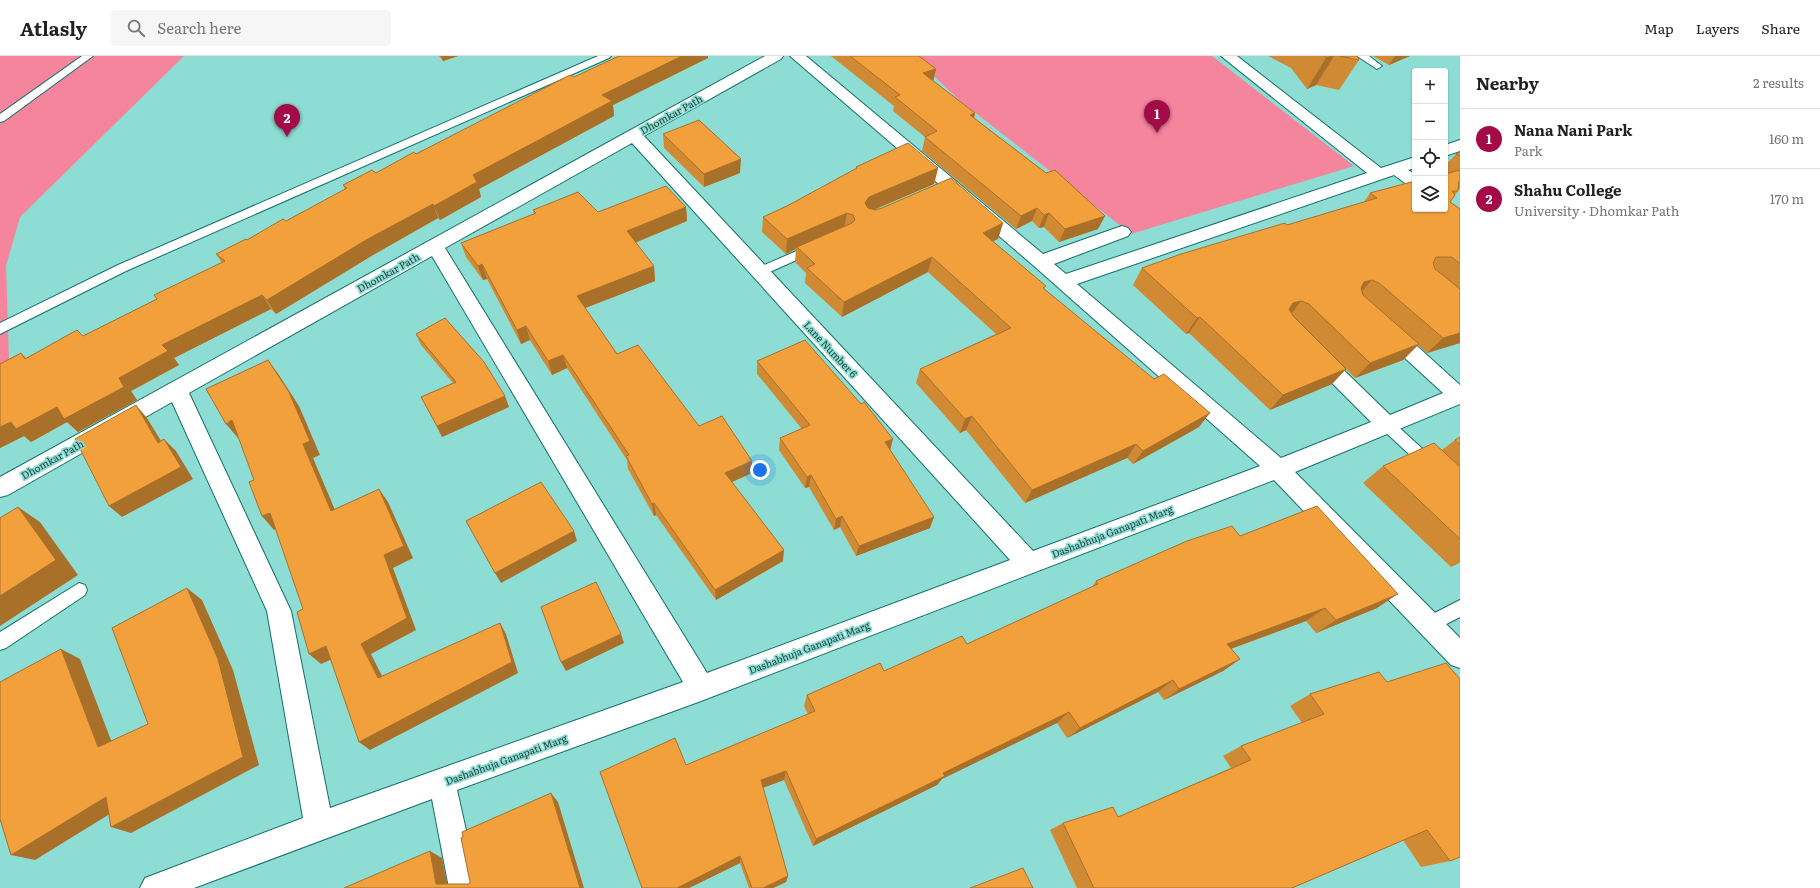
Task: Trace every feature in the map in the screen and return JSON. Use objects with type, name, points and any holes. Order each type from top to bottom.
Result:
[{"type":"street","name":"Dhomkar Path","points":[[0,488],[776,56]]},
{"type":"street","points":[[797,56],[942,188],[1040,262],[1278,469],[1460,656]]},
{"type":"street","points":[[1228,56],[1380,175]]},
{"type":"street","name":"Lane Number 6","points":[[634,135],[1028,563]]},
{"type":"street","points":[[1448,150],[1460,145]]},
{"type":"street","points":[[1063,282],[1412,163]]},
{"type":"street","points":[[1396,169],[1412,180]]},
{"type":"street","points":[[1040,262],[1122,232]]},
{"type":"street","points":[[435,246],[701,688]]},
{"type":"street","points":[[1374,320],[1460,395]]},
{"type":"street","points":[[1304,343],[1386,425]]},
{"type":"street","points":[[177,390],[279,611],[319,826]]},
{"type":"street","name":"Dashabhuja Ganapati Marg","points":[[155,888],[319,826],[701,688],[1278,469],[1460,395]]},
{"type":"street","points":[[442,782],[464,888]]},
{"type":"lane","points":[[0,119],[88,56]]},
{"type":"lane","points":[[0,328],[122,268],[606,56]]},
{"type":"lane","points":[[1362,56],[1377,66]]},
{"type":"lane","points":[[759,272],[824,243]]},
{"type":"lane","points":[[1386,425],[1460,492]]},
{"type":"lane","points":[[0,642],[79,590]]},
{"type":"lane","points":[[1430,625],[1460,608]]},
{"type":"shaded area","points":[[0,56],[184,56],[20,217],[6,266],[9,361],[0,367]]},
{"type":"shaded area","points":[[913,56],[1212,56],[1354,166],[1131,234],[959,100]]},
{"type":"building","points":[[619,56],[682,56],[602,95],[612,101],[473,175],[477,182],[434,206],[433,204],[366,240],[267,300],[262,295],[162,345],[168,351],[119,378],[124,387],[64,419],[57,407],[16,429],[11,422],[0,427],[0,364],[21,353],[25,359],[77,330],[83,336],[157,299],[154,295],[225,261],[216,254],[246,239],[247,240],[283,219],[286,221],[347,188],[343,185],[372,170],[376,173],[414,152],[416,154],[570,75],[574,77]]},
{"type":"building","points":[[850,56],[919,56],[936,69],[923,73],[975,113],[970,115],[1046,173],[1055,170],[1105,216],[1065,229],[1049,213],[1044,215],[1037,208],[1021,216],[925,137],[937,131],[895,97],[900,95]]},
{"type":"building","points":[[1340,56],[1357,56],[1359,60]]},
{"type":"building","points":[[699,120],[741,159],[704,174],[663,134]]},
{"type":"building","points":[[908,143],[938,168],[869,197],[865,203],[868,208],[875,210],[882,208],[951,178],[1003,223],[983,233],[1046,286],[1043,288],[1154,379],[1164,374],[1210,413],[1143,451],[1136,444],[1032,490],[972,416],[965,419],[920,369],[1011,328],[932,257],[844,302],[807,268],[815,264],[797,247],[852,223],[855,220],[853,215],[847,213],[787,239],[763,217],[787,206],[857,168],[856,167]]},
{"type":"building","points":[[1460,170],[1458,191],[1452,191],[1455,195],[1450,202],[1460,209],[1460,264],[1452,257],[1436,257],[1433,263],[1435,269],[1460,289],[1460,333],[1443,338],[1379,283],[1372,280],[1364,282],[1361,288],[1363,295],[1419,344],[1370,363],[1309,304],[1301,301],[1293,303],[1289,309],[1293,316],[1346,369],[1283,395],[1200,317],[1197,318],[1142,268],[1181,254],[1285,223],[1287,225],[1377,198],[1370,193],[1412,182],[1412,212],[1448,212],[1448,173]]},
{"type":"building","points":[[666,186],[686,207],[627,231],[654,266],[577,296],[617,354],[638,345],[699,426],[722,416],[752,461],[725,473],[784,550],[715,590],[654,503],[652,504],[626,456],[629,455],[563,355],[548,361],[526,326],[517,330],[482,264],[478,266],[461,243],[536,213],[533,210],[578,192],[598,212]]},
{"type":"building","points":[[445,318],[484,362],[505,396],[437,426],[421,397],[456,382],[416,334]]},
{"type":"building","points":[[805,340],[861,404],[864,402],[893,439],[885,442],[934,517],[859,546],[842,516],[836,519],[811,475],[807,477],[780,438],[810,425],[757,361]]},
{"type":"building","points":[[268,360],[289,392],[310,441],[303,444],[331,511],[379,489],[404,546],[384,555],[407,618],[361,644],[378,678],[500,623],[512,662],[359,742],[326,646],[309,654],[297,612],[303,609],[270,513],[262,516],[249,482],[254,480],[232,420],[226,424],[206,389]]},
{"type":"building","points":[[136,405],[158,443],[164,439],[181,467],[109,506],[75,439]]},
{"type":"building","points":[[1460,437],[1460,445],[1455,440]]},
{"type":"building","points":[[1434,443],[1460,467],[1460,539],[1383,466]]},
{"type":"building","points":[[541,482],[574,531],[495,573],[466,521]]},
{"type":"building","points":[[1317,506],[1398,594],[1336,620],[1325,608],[1227,644],[1240,659],[1179,689],[1173,680],[1080,728],[1069,712],[943,773],[945,776],[816,839],[786,771],[761,780],[788,876],[763,888],[752,888],[740,856],[677,888],[642,888],[600,772],[675,738],[686,765],[815,711],[807,695],[880,663],[884,671],[962,636],[967,644],[1098,584],[1096,581],[1187,541],[1232,526],[1240,536]]},
{"type":"building","points":[[18,507],[56,560],[0,596],[0,518]]},
{"type":"building","points":[[596,582],[621,634],[561,662],[541,607]]},
{"type":"building","points":[[187,588],[218,659],[243,757],[111,827],[106,797],[11,855],[0,819],[0,682],[61,649],[98,747],[148,724],[112,628]]},
{"type":"building","points":[[1446,663],[1460,679],[1460,857],[1450,861],[1427,830],[1292,888],[1094,888],[1063,823],[1113,807],[1118,817],[1251,760],[1241,746],[1324,714],[1310,694],[1379,672],[1387,682]]},
{"type":"building","points":[[551,793],[580,888],[344,888],[430,851],[436,884],[469,884],[470,882],[461,838],[463,837],[462,832]]},
{"type":"building","points":[[1023,868],[1033,888],[970,888]]},
{"type":"place","name":"Nana Nani Park","points":[[1157,133]]},
{"type":"place","name":"Shahu College","points":[[287,137]]}]
